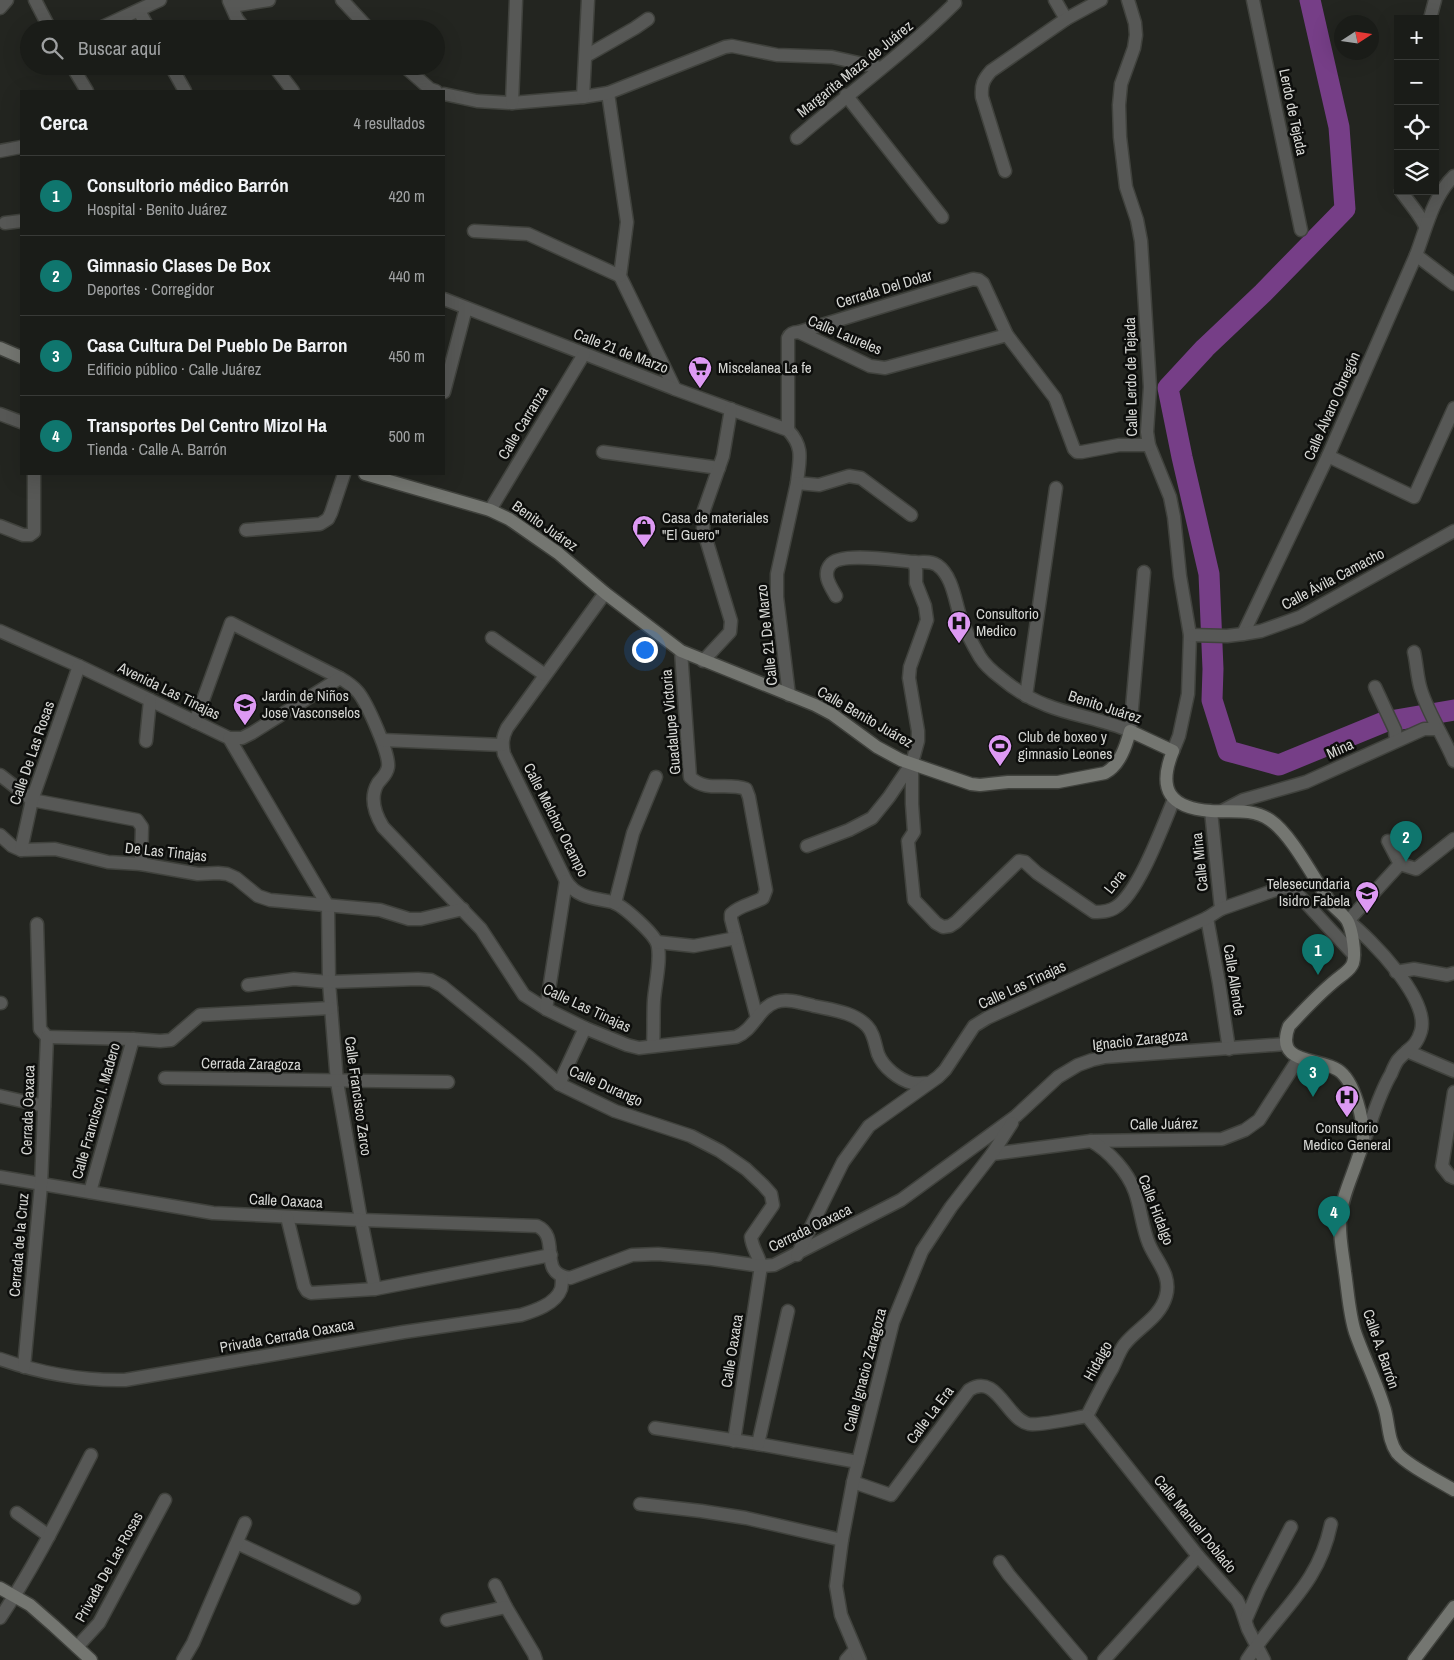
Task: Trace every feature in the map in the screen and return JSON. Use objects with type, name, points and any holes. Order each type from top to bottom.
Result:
[{"type":"street","points":[[0,8],[7,0]]},
{"type":"street","points":[[35,0],[45,20]]},
{"type":"street","points":[[118,20],[160,0]]},
{"type":"street","points":[[238,20],[230,3],[269,0]]},
{"type":"street","points":[[342,0],[361,20]]},
{"type":"street","points":[[512,103],[516,0]]},
{"type":"street","points":[[583,97],[588,0]]},
{"type":"street","points":[[1055,0],[1066,18]]},
{"type":"street","points":[[1005,171],[982,97],[983,80],[991,71],[1066,18],[1101,0]]},
{"type":"street","name":"Calle Lerdo de Tejada","points":[[1128,0],[1135,23],[1136,35],[1134,48],[1121,84],[1119,105],[1120,129],[1126,188],[1137,220],[1141,241],[1150,387],[1147,422],[1149,445],[1172,504],[1180,576],[1190,635],[1188,694],[1179,736],[1173,751]]},
{"type":"street","name":"Lerdo de Tejada","points":[[1253,0],[1301,230]]},
{"type":"street","points":[[1431,15],[1435,0]]},
{"type":"street","name":"Margarita Maza de Juárez","points":[[797,138],[846,95],[924,34],[955,1]]},
{"type":"street","points":[[139,11],[144,20]]},
{"type":"street","points":[[586,56],[648,19]]},
{"type":"street","points":[[445,94],[477,101],[512,103],[608,93],[725,47],[732,46],[778,55],[832,57],[881,68]]},
{"type":"street","points":[[77,75],[86,90]]},
{"type":"street","points":[[176,75],[184,90]]},
{"type":"street","points":[[281,75],[292,90]]},
{"type":"street","points":[[414,75],[433,90]]},
{"type":"street","points":[[608,93],[626,222],[620,276],[674,389]]},
{"type":"street","points":[[846,95],[942,217]]},
{"type":"street","points":[[0,151],[20,147]]},
{"type":"street","name":"Calle Álvaro Obregón","points":[[1244,634],[1328,456],[1416,255],[1425,226],[1447,183],[1454,176]]},
{"type":"street","points":[[1404,195],[1420,215],[1425,226]]},
{"type":"street","points":[[5,224],[20,221]]},
{"type":"street","points":[[474,231],[528,234],[620,276]]},
{"type":"street","points":[[1416,255],[1454,284]]},
{"type":"street","name":"Cerrada Del Dolar","points":[[799,332],[964,282],[979,280],[983,283],[1007,334]]},
{"type":"street","name":"Calle 21 de Marzo","points":[[445,299],[674,389],[788,430]]},
{"type":"street","points":[[445,388],[466,308]]},
{"type":"street","name":"Calle Laureles","points":[[788,430],[788,338],[793,332],[799,332],[870,366],[885,368],[1007,334]]},
{"type":"street","points":[[1007,334],[1055,398],[1074,449],[1078,452],[1088,452],[1119,445],[1149,445]]},
{"type":"street","points":[[0,348],[20,357]]},
{"type":"street","name":"Calle Carranza","points":[[490,510],[584,354]]},
{"type":"street","points":[[1328,456],[1414,497],[1454,408]]},
{"type":"street","points":[[703,661],[730,632],[731,621],[703,529],[704,510],[723,456],[731,410]]},
{"type":"street","points":[[0,414],[20,422]]},
{"type":"street","points":[[788,430],[799,444],[797,483],[819,485],[849,476],[861,478],[911,515]]},
{"type":"street","points":[[603,452],[719,468]]},
{"type":"street","points":[[0,526],[22,535],[30,535],[34,532],[34,475]]},
{"type":"street","points":[[246,530],[320,524],[328,519],[344,475]]},
{"type":"street","name":"Benito Juárez","points":[[368,475],[490,510],[509,519],[558,553],[605,593],[681,651]]},
{"type":"street","name":"Calle 21 De Marzo","points":[[789,695],[777,574],[797,483]]},
{"type":"street","points":[[836,596],[827,581],[826,574],[828,566],[834,561],[850,557],[932,562],[946,575],[962,620],[980,658],[994,673],[1026,696],[1056,488]]},
{"type":"street","name":"Calle Ávila Camacho","points":[[1190,635],[1226,636],[1244,634],[1261,631],[1300,617],[1454,531]]},
{"type":"street","points":[[1440,539],[1454,544]]},
{"type":"street","points":[[807,846],[849,830],[872,818],[912,763],[918,742],[918,731],[910,690],[910,667],[927,620],[925,606],[916,582],[914,562]]},
{"type":"street","points":[[1130,730],[1144,572]]},
{"type":"street","points":[[382,740],[502,744],[502,737],[507,728],[605,593]]},
{"type":"street","name":"Calle Las Tinajas","points":[[195,722],[231,623],[340,678],[352,686],[359,693],[386,750],[388,766],[385,776],[375,790],[373,804],[375,815],[383,827],[481,930],[524,995],[546,1009],[585,1028],[639,1048],[736,1036],[746,1033],[757,1018],[771,1005],[786,1000],[853,1016],[869,1027],[879,1056],[893,1073],[901,1079],[913,1083],[928,1083],[945,1070],[974,1026],[987,1018],[1221,910],[1288,887],[1294,890],[1354,955]]},
{"type":"street","name":"Avenida Las Tinajas","points":[[0,631],[79,666],[229,738],[328,906]]},
{"type":"street","points":[[492,638],[545,675]]},
{"type":"street","name":"Calle Benito Juárez","points":[[681,651],[815,705],[832,714],[877,746],[901,760],[971,784],[1071,781],[1105,773],[1110,770],[1121,756],[1130,730]]},
{"type":"street","name":"Guadalupe Victoria","points":[[681,651],[690,777],[695,782],[705,786],[740,787],[746,790],[749,797],[766,890],[763,898],[757,902],[736,909],[731,914],[731,919],[757,1018]]},
{"type":"street","points":[[1414,652],[1421,690],[1454,761]]},
{"type":"street","name":"Calle De Las Rosas","points":[[21,850],[32,800],[79,666]]},
{"type":"street","points":[[229,738],[242,738],[252,733],[340,678]]},
{"type":"street","points":[[1375,687],[1395,736]]},
{"type":"street","name":"Benito Juárez","points":[[1026,696],[1047,706],[1116,724],[1173,751]]},
{"type":"street","points":[[146,741],[150,700]]},
{"type":"street","name":"Mina","points":[[1217,811],[1243,800],[1306,782],[1395,736],[1436,725]]},
{"type":"street","name":"Calle Melchor Ocampo","points":[[502,744],[504,754],[571,888],[577,893],[592,899],[615,903],[630,912],[657,942]]},
{"type":"street","points":[[1173,751],[1168,764],[1166,786],[1168,793],[1174,798]]},
{"type":"street","name":"Lora","points":[[912,763],[914,832],[908,841],[914,900],[936,923],[943,927],[950,926],[956,922],[1019,861],[1025,862],[1037,873],[1094,912],[1103,912],[1117,907],[1129,894],[1143,871],[1174,798]]},
{"type":"street","points":[[0,775],[32,800],[132,818],[140,824],[142,831],[141,864]]},
{"type":"street","points":[[615,903],[633,834],[656,777]]},
{"type":"street","name":"Calle Mina","points":[[1174,798],[1183,804],[1217,811],[1247,812],[1271,820],[1290,842],[1336,910],[1348,920]]},
{"type":"street","name":"Calle Mina","points":[[1217,811],[1221,910]]},
{"type":"street","points":[[0,835],[12,846],[21,850]]},
{"type":"street","points":[[1388,841],[1400,864],[1416,869],[1454,839]]},
{"type":"street","name":"De Las Tinajas","points":[[21,850],[55,849],[108,862],[141,864],[198,874],[227,874],[236,878],[258,896],[270,900],[380,910],[409,919],[421,919],[463,909]]},
{"type":"street","points":[[1348,920],[1400,864]]},
{"type":"street","points":[[546,1009],[566,881]]},
{"type":"street","name":"Calle Francisco Zarco","points":[[328,906],[329,982],[337,1082],[375,1289]]},
{"type":"street","name":"Calle Allende","points":[[1207,918],[1229,1049]]},
{"type":"street","points":[[1348,920],[1354,962],[1350,969],[1324,989],[1289,1026],[1286,1033],[1286,1044],[1289,1050],[1299,1058],[1338,1070],[1345,1077],[1359,1110],[1364,1141]]},
{"type":"street","points":[[1348,920],[1383,953],[1396,972],[1414,969],[1447,975],[1454,973]]},
{"type":"street","name":"Cerrada Oaxaca","points":[[37,924],[40,1029],[46,1037],[41,1185]]},
{"type":"street","points":[[653,1046],[654,1000],[658,972],[657,942],[694,946],[736,938]]},
{"type":"street","name":"Calle A. Barrón","points":[[1396,972],[1416,1000],[1421,1013],[1422,1029],[1416,1044],[1398,1061],[1389,1076],[1364,1141],[1340,1218],[1340,1231],[1355,1332],[1385,1410],[1389,1435],[1394,1448],[1408,1462],[1454,1490]]},
{"type":"street","name":"Calle Durango","points":[[248,985],[294,979],[329,982],[418,979],[431,980],[442,986],[529,1057],[558,1084],[615,1112],[690,1136],[720,1151],[746,1169],[763,1185],[773,1199],[773,1205],[751,1237],[751,1244],[758,1255],[761,1266]]},
{"type":"street","points":[[46,1037],[172,1040],[200,1016],[331,1008]]},
{"type":"street","points":[[558,1084],[585,1028]]},
{"type":"street","name":"Calle Francisco I. Madero","points":[[90,1192],[133,1039]]},
{"type":"street","name":"Ignacio Zaragoza","points":[[1016,1116],[1058,1077],[1078,1065],[1092,1060],[1286,1044]]},
{"type":"street","points":[[1407,1051],[1454,1071]]},
{"type":"street","name":"Calle Juárez","points":[[992,1154],[1091,1141],[1222,1140],[1245,1130],[1259,1120],[1299,1058]]},
{"type":"street","name":"Cerrada Zaragoza","points":[[165,1078],[337,1082],[448,1082]]},
{"type":"street","points":[[797,1254],[843,1162],[869,1126],[928,1083]]},
{"type":"street","points":[[1454,1092],[1442,1166],[1454,1178]]},
{"type":"street","points":[[0,1096],[44,1106]]},
{"type":"street","name":"Cerrada Oaxaca","points":[[562,1277],[570,1278],[632,1255],[658,1254],[712,1258],[761,1266],[774,1265],[901,1200],[1016,1116]]},
{"type":"street","name":"Calle Ignacio Zaragoza","points":[[858,1655],[841,1615],[836,1586],[853,1482],[892,1322],[922,1251],[951,1207],[992,1154],[1016,1116]]},
{"type":"street","name":"Calle Hidalgo","points":[[1091,1141],[1110,1155],[1124,1173],[1135,1192],[1150,1245],[1161,1263],[1166,1276],[1168,1289],[1163,1303]]},
{"type":"street","name":"Calle Oaxaca","points":[[0,1177],[213,1213],[537,1226],[543,1228],[547,1234],[552,1268],[562,1277]]},
{"type":"street","name":"Cerrada de la Cruz","points":[[24,1367],[41,1185]]},
{"type":"street","points":[[287,1217],[304,1286],[311,1293],[375,1289],[551,1256]]},
{"type":"street","name":"Calle Oaxaca","points":[[734,1441],[761,1266]]},
{"type":"street","name":"Privada Cerrada Oaxaca","points":[[0,1359],[24,1367],[74,1378],[105,1381],[125,1380],[404,1332],[521,1315],[535,1311],[557,1296],[561,1289],[562,1277]]},
{"type":"street","name":"Hidalgo","points":[[1086,1416],[1125,1345],[1153,1318],[1163,1303]]},
{"type":"street","points":[[758,1444],[788,1311]]},
{"type":"street","name":"Calle La Era","points":[[853,1482],[891,1495],[969,1390],[976,1386],[982,1385],[993,1390],[1021,1421],[1031,1425],[1086,1416]]},
{"type":"street","name":"Calle Manuel Doblado","points":[[1086,1416],[1198,1556],[1237,1600],[1246,1619],[1248,1629],[1264,1660]]},
{"type":"street","points":[[655,1428],[858,1462]]},
{"type":"street","points":[[0,1618],[15,1596],[49,1536],[90,1456]]},
{"type":"street","name":"Privada De Las Rosas","points":[[77,1647],[99,1623],[165,1500]]},
{"type":"street","points":[[640,1504],[746,1518],[842,1540]]},
{"type":"street","points":[[17,1513],[49,1536]]},
{"type":"street","points":[[183,1660],[193,1643],[245,1523]]},
{"type":"street","points":[[1247,1660],[1256,1646],[1296,1599],[1314,1571],[1326,1544],[1331,1524]]},
{"type":"street","points":[[1246,1619],[1259,1589],[1291,1527]]},
{"type":"street","points":[[237,1543],[354,1598]]},
{"type":"street","points":[[1104,1660],[1198,1556]]},
{"type":"street","points":[[1000,1562],[1081,1660]]},
{"type":"street","points":[[495,1585],[536,1660]]},
{"type":"street","points":[[0,1588],[30,1605],[91,1660]]},
{"type":"street","points":[[448,1620],[506,1607]]},
{"type":"street","points":[[1414,1660],[1454,1607]]},
{"type":"street","points":[[846,1660],[858,1655]]},
{"type":"waterway","points":[[1310,0],[1339,127],[1345,209],[1263,293],[1205,348],[1168,388],[1209,574],[1213,669],[1212,700],[1228,751],[1279,765],[1384,722],[1454,710]]},
{"type":"place","name":"Miscelanea La fe","points":[[700,389]]},
{"type":"place","name":"Casa de materiales \"El Guero\"","points":[[644,548]]},
{"type":"place","name":"Consultorio Medico","points":[[959,644]]},
{"type":"place","name":"Jardin de Niños Jose Vasconselos","points":[[245,726]]},
{"type":"place","name":"Club de boxeo y gimnasio Leones","points":[[1000,767]]},
{"type":"place","name":"Gimnasio Clases De Box","points":[[1406,862]]},
{"type":"place","name":"Telesecundaria Isidro Fabela","points":[[1367,914]]},
{"type":"place","name":"Consultorio médico Barrón","points":[[1318,975]]},
{"type":"place","name":"Casa Cultura Del Pueblo De Barron","points":[[1313,1097]]},
{"type":"place","name":"Consultorio Medico General","points":[[1347,1118]]},
{"type":"place","name":"Transportes Del Centro Mizol Ha","points":[[1334,1237]]}]
